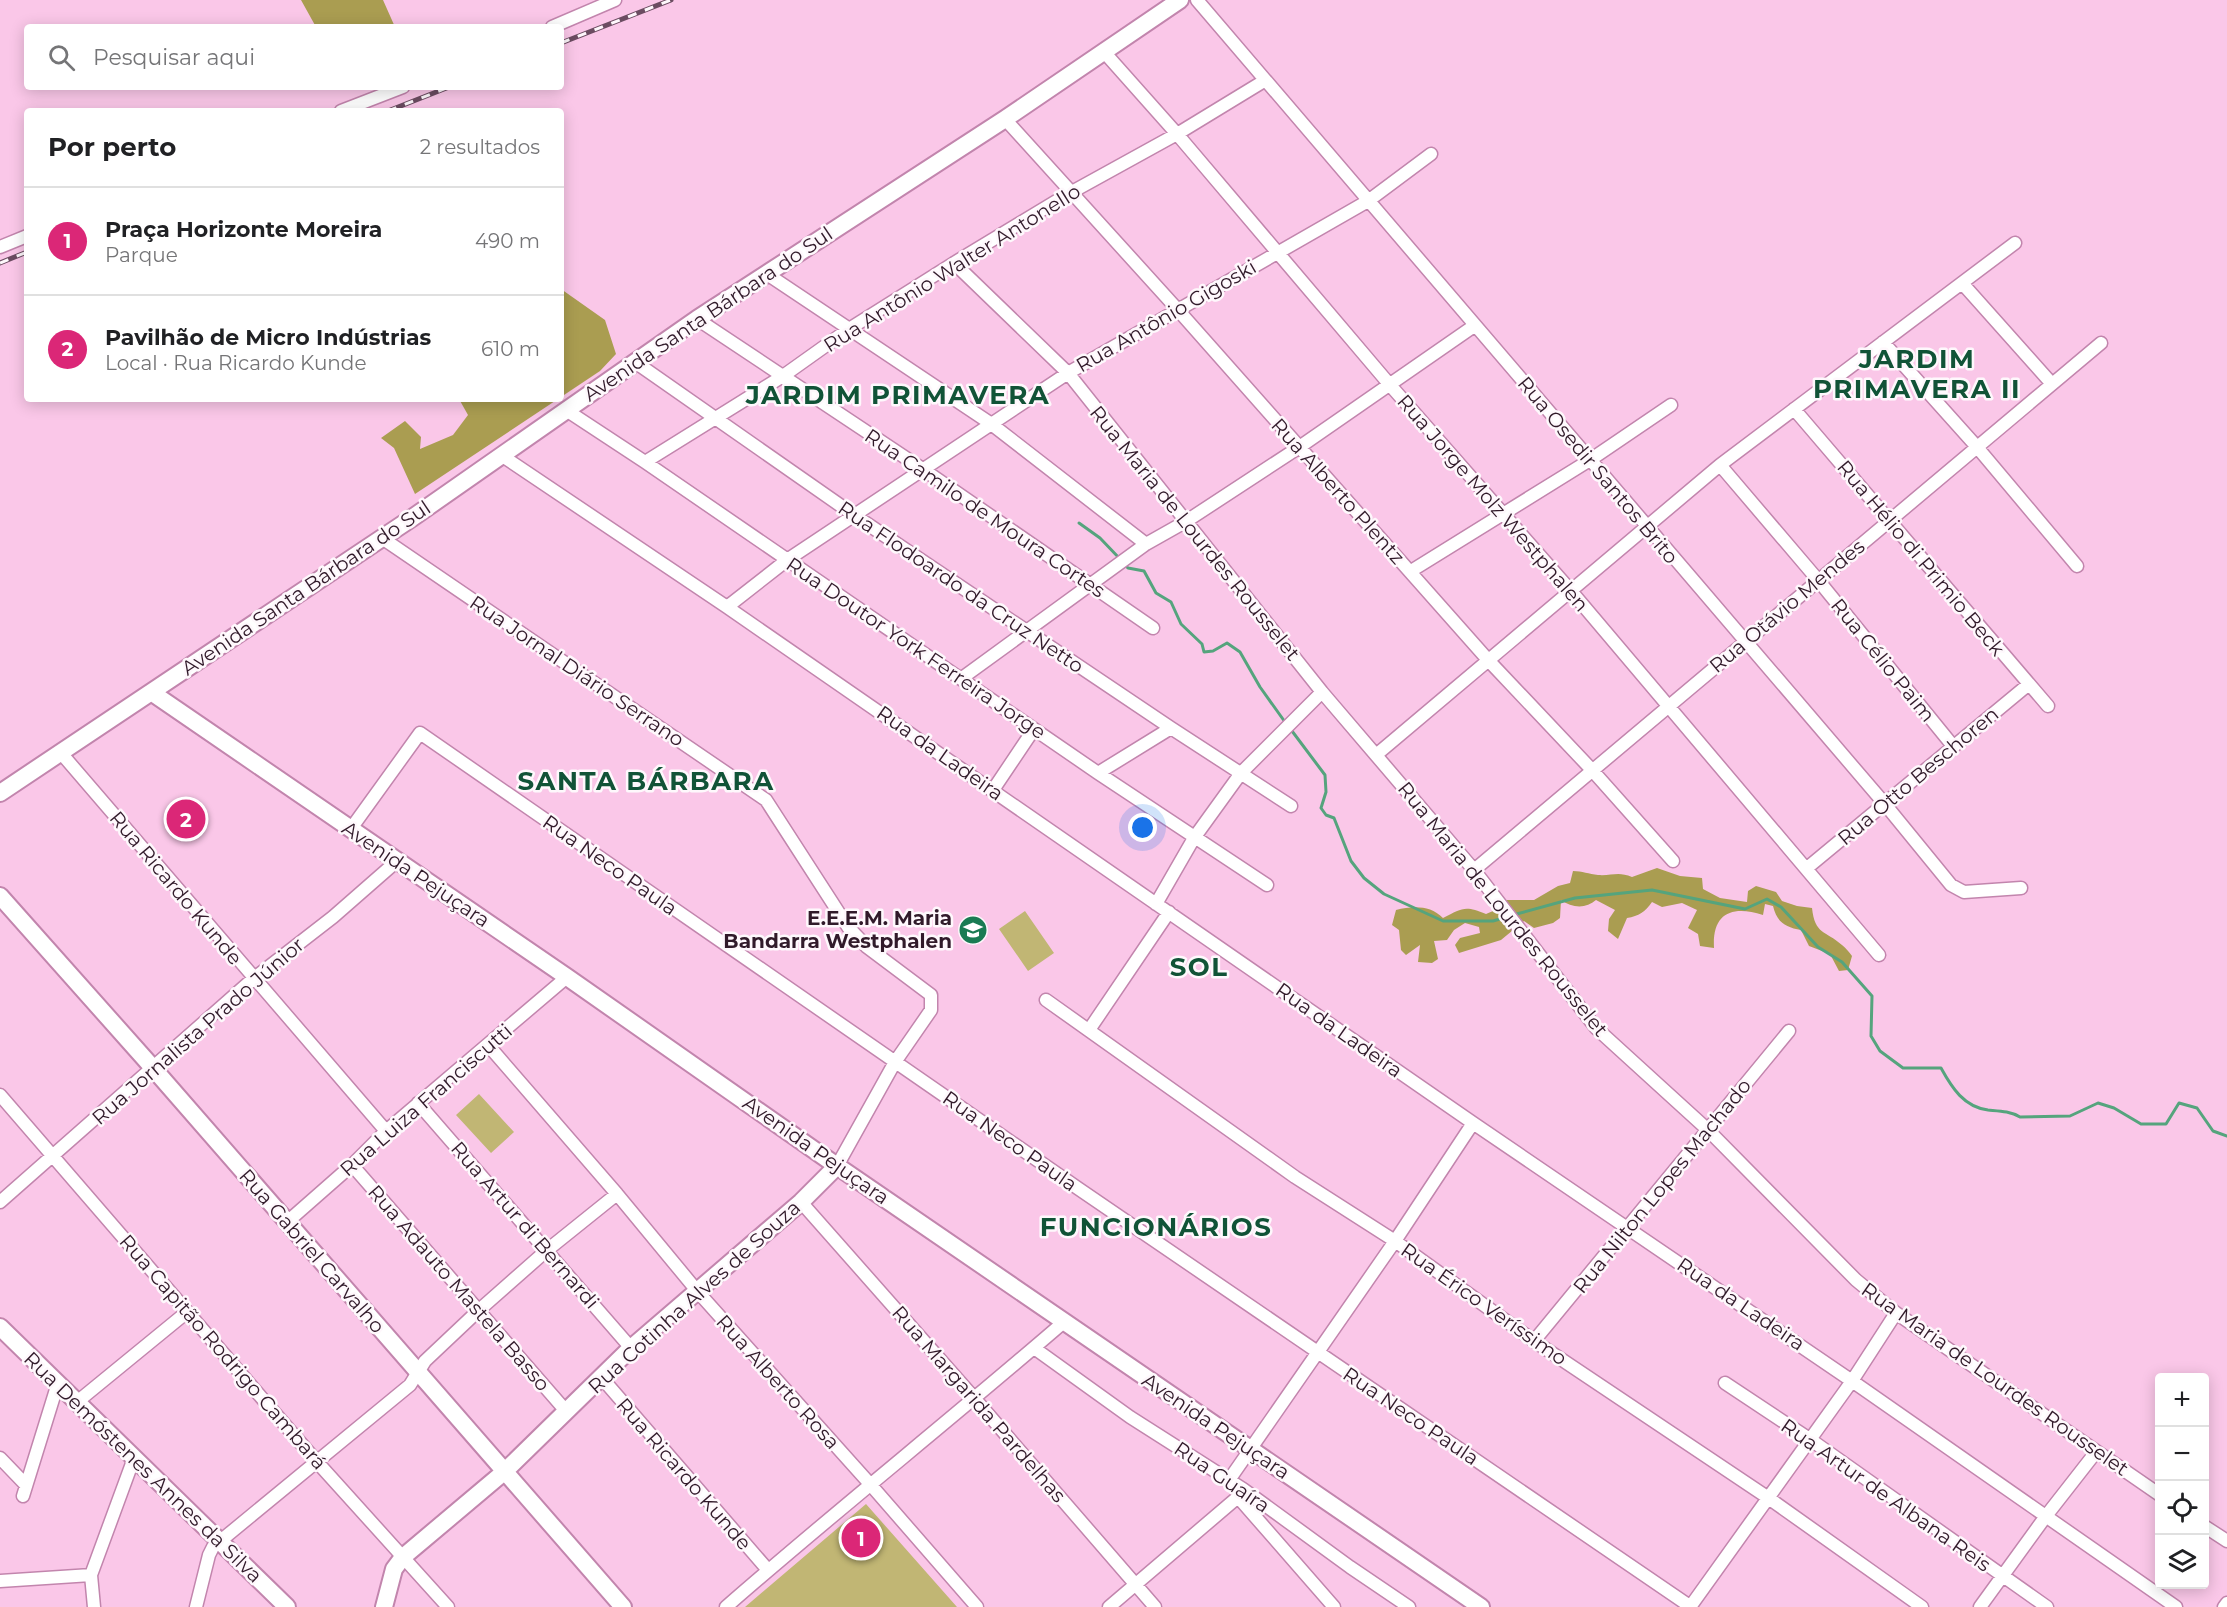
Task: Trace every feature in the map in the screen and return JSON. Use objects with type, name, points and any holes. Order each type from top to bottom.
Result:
[{"type":"street","points":[[559,24],[615,0]]},
{"type":"street","name":"Avenida Santa Bárbara do Sul","points":[[0,793],[382,538],[697,320],[1105,53],[1180,0]]},
{"type":"street","name":"Rua Osedir Santos Brito","points":[[1197,0],[1884,803],[1951,885],[1964,892],[2021,888]]},
{"type":"street","name":"Rua Jorge Molz Westphalen","points":[[1105,53],[1390,385],[1571,591],[1879,955]]},
{"type":"street","name":"Rua Antônio Walter Antonello","points":[[645,462],[715,420],[783,376],[849,329],[954,263],[1070,193],[1177,135],[1264,81]]},
{"type":"street","points":[[349,108],[395,90]]},
{"type":"street","name":"Rua Alberto Plentz","points":[[1005,119],[1178,309],[1298,448],[1411,571],[1489,661],[1592,770],[1673,861]]},
{"type":"street","name":"Rua Antônio Gigoski","points":[[727,607],[788,560],[924,470],[990,423],[1068,373],[1368,201],[1431,154]]},
{"type":"street","points":[[0,247],[24,237]]},
{"type":"street","points":[[1376,755],[1720,465],[2015,243]]},
{"type":"street","name":"Rua Maria de Lourdes Rousselet","points":[[954,263],[1068,373],[1322,692],[1474,870],[1596,1028],[1708,1130],[1856,1280],[1896,1313],[2155,1492]]},
{"type":"street","points":[[767,274],[990,423],[1146,544]]},
{"type":"street","points":[[1962,283],[2052,384]]},
{"type":"street","name":"Rua Camilo de Moura Cortes","points":[[697,320],[924,470],[1153,628]]},
{"type":"street","points":[[962,678],[1146,544],[1185,522],[1298,448],[1474,326]]},
{"type":"street","points":[[1883,342],[1977,447],[2077,566]]},
{"type":"street","name":"Rua Otávio Mendes","points":[[1474,870],[2101,343]]},
{"type":"street","name":"Rua Flodoardo da Cruz Netto","points":[[635,362],[854,516],[1291,806]]},
{"type":"street","points":[[1411,571],[1590,460],[1671,405]]},
{"type":"street","name":"Rua Hélio di Primio Beck","points":[[1794,409],[2048,706]]},
{"type":"street","name":"Rua Doutor York Ferreira Jorge","points":[[566,410],[1194,838],[1268,885]]},
{"type":"street","name":"Rua da Ladeira","points":[[501,455],[727,607],[1473,1123],[1852,1381],[2176,1607]]},
{"type":"street","name":"Rua Célio Paim","points":[[1720,465],[1818,580],[1953,746]]},
{"type":"street","name":"Rua Jornal Diário Serrano","points":[[382,538],[766,800],[848,927],[867,946],[931,995]]},
{"type":"street","name":"Rua Otto Beschoren","points":[[1807,868],[2029,684]]},
{"type":"street","name":"Avenida Pejuçara","points":[[151,692],[567,977],[837,1166],[1482,1607]]},
{"type":"street","points":[[1156,904],[1194,838],[1241,773],[1322,692]]},
{"type":"street","points":[[1098,773],[1171,728]]},
{"type":"street","points":[[993,790],[1034,729]]},
{"type":"street","name":"Rua Neco Paula","points":[[350,830],[420,734],[1690,1607]]},
{"type":"street","name":"Rua Ricardo Kunde","points":[[61,753],[386,1131]]},
{"type":"street","name":"Rua Jornalista Prado Júnior","points":[[0,1202],[253,979],[333,917],[397,861]]},
{"type":"street","name":"Rua Gabriel Carvalho","points":[[0,896],[623,1607]]},
{"type":"street","points":[[1089,1030],[1169,912]]},
{"type":"street","name":"Rua Luiza Franciscutti","points":[[286,1222],[352,1165],[418,1103],[567,977]]},
{"type":"street","name":"Rua Cotinha Alves de Souza","points":[[403,1557],[504,1472],[631,1348],[801,1202],[837,1166],[895,1062],[931,1010],[931,995]]},
{"type":"street","name":"Rua Érico Veríssimo","points":[[1046,1000],[1295,1177],[1395,1241],[1534,1341],[1767,1497],[1922,1607]]},
{"type":"street","name":"Rua Nilton Lopes Machado","points":[[1534,1341],[1789,1031]]},
{"type":"street","name":"Rua Alberto Rosa","points":[[488,1046],[617,1194],[698,1292],[977,1607]]},
{"type":"street","name":"Rua Capitão Rodrigo Cambará","points":[[0,1095],[318,1463],[448,1607]]},
{"type":"street","name":"Rua Artur di Bernardi","points":[[418,1103],[631,1348]]},
{"type":"street","points":[[1229,1480],[1395,1241],[1473,1123]]},
{"type":"street","name":"Rua Adauto Mastela Basso","points":[[352,1165],[566,1411]]},
{"type":"street","points":[[196,1607],[213,1547],[318,1463],[410,1385],[425,1361],[478,1311],[546,1251],[617,1194]]},
{"type":"street","name":"Rua Margarida Pardelhas","points":[[801,1202],[1155,1607]]},
{"type":"street","points":[[77,1402],[187,1312]]},
{"type":"street","points":[[1690,1607],[1852,1381],[1896,1313]]},
{"type":"street","points":[[726,1607],[1065,1322]]},
{"type":"street","name":"Rua Demóstenes Annes da Silva","points":[[0,1327],[287,1607]]},
{"type":"street","name":"Rua Guaíra","points":[[1034,1348],[1130,1417],[1229,1480],[1241,1493],[1409,1607]]},
{"type":"street","name":"Rua Ricardo Kunde","points":[[601,1377],[768,1570]]},
{"type":"street","points":[[0,1458],[25,1491],[58,1383]]},
{"type":"street","name":"Rua Artur de Albana Reis","points":[[1725,1383],[2047,1607]]},
{"type":"street","points":[[1980,1607],[2096,1452]]},
{"type":"street","points":[[93,1607],[91,1575],[134,1458]]},
{"type":"street","points":[[1109,1607],[1241,1493],[1334,1607]]},
{"type":"street","points":[[2209,1529],[2227,1541]]},
{"type":"street","points":[[384,1607],[394,1569],[403,1557]]},
{"type":"street","points":[[0,1581],[91,1575]]},
{"type":"street","points":[[2224,1607],[2227,1603]]},
{"type":"shaded area","points":[[301,0],[383,0],[394,24],[314,24]]},
{"type":"shaded area","points":[[564,291],[605,320],[616,354],[600,371],[564,395]]},
{"type":"shaded area","points":[[461,402],[553,402],[415,494],[394,448],[381,438],[405,421],[421,437],[420,449],[453,435],[468,415]]},
{"type":"shaded area","points":[[1657,868],[1680,876],[1702,878],[1703,889],[1720,898],[1747,902],[1748,891],[1756,886],[1776,892],[1782,901],[1812,908],[1818,928],[1836,940],[1852,956],[1848,970],[1839,971],[1830,954],[1809,946],[1801,930],[1783,923],[1773,906],[1765,904],[1763,915],[1742,911],[1733,912],[1720,920],[1714,936],[1714,948],[1700,946],[1698,934],[1688,928],[1697,910],[1682,903],[1662,907],[1652,902],[1641,913],[1627,918],[1618,939],[1608,931],[1609,919],[1615,910],[1596,900],[1588,905],[1579,906],[1570,905],[1561,900],[1560,918],[1553,923],[1534,928],[1524,921],[1501,940],[1459,953],[1455,945],[1460,938],[1480,933],[1479,927],[1465,923],[1454,930],[1447,940],[1434,941],[1438,959],[1432,963],[1418,962],[1420,945],[1406,955],[1401,950],[1399,930],[1392,925],[1396,910],[1415,907],[1427,909],[1443,918],[1464,909],[1473,909],[1486,914],[1500,908],[1506,900],[1534,900],[1558,886],[1570,883],[1573,871],[1598,875],[1623,874],[1632,877]]},
{"type":"shaded area","points":[[1025,911],[1054,953],[1028,971],[999,929]]},
{"type":"shaded area","points":[[479,1094],[514,1132],[491,1153],[456,1115]]},
{"type":"shaded area","points":[[866,1504],[957,1607],[745,1607]]},
{"type":"waterway","points":[[1079,523],[1100,538],[1121,560]]},
{"type":"waterway","points":[[1125,565],[1128,568],[1144,571],[1156,593],[1171,602],[1181,624],[1202,644],[1204,652],[1213,651],[1227,643],[1240,652],[1260,687],[1285,722]]},
{"type":"waterway","points":[[1289,727],[1325,775],[1326,792],[1321,808],[1326,815],[1334,818],[1351,861],[1364,878],[1384,894],[1443,921],[1493,921],[1507,917]]},
{"type":"waterway","points":[[1513,915],[1575,898],[1652,890],[1745,909],[1767,899],[1781,907],[1818,947],[1842,962],[1872,996],[1871,1036],[1880,1051],[1903,1068],[1941,1068],[1954,1089],[1972,1105],[1988,1110],[2008,1112],[2020,1117],[2070,1116],[2098,1103],[2114,1108],[2141,1124],[2166,1124],[2179,1103],[2197,1108],[2213,1131],[2227,1136]]},
{"type":"railway","points":[[564,42],[671,0]]},
{"type":"railway","points":[[396,108],[441,90]]},
{"type":"railway","points":[[0,263],[24,253]]},
{"type":"place","name":"Pavilhão de Micro Indústrias","points":[[186,819]]},
{"type":"place","name":"E.E.E.M. Maria Bandarra Westphalen","points":[[973,930]]},
{"type":"place","name":"Praça Horizonte Moreira","points":[[861,1538]]},
{"type":"district","name":"JARDIM PRIMAVERA II","points":[[1917,374]]},
{"type":"district","name":"JARDIM PRIMAVERA","points":[[898,395]]},
{"type":"district","name":"SANTA BÁRBARA","points":[[646,781]]},
{"type":"district","name":"SOL","points":[[1199,967]]},
{"type":"district","name":"FUNCIONÁRIOS","points":[[1156,1227]]}]
